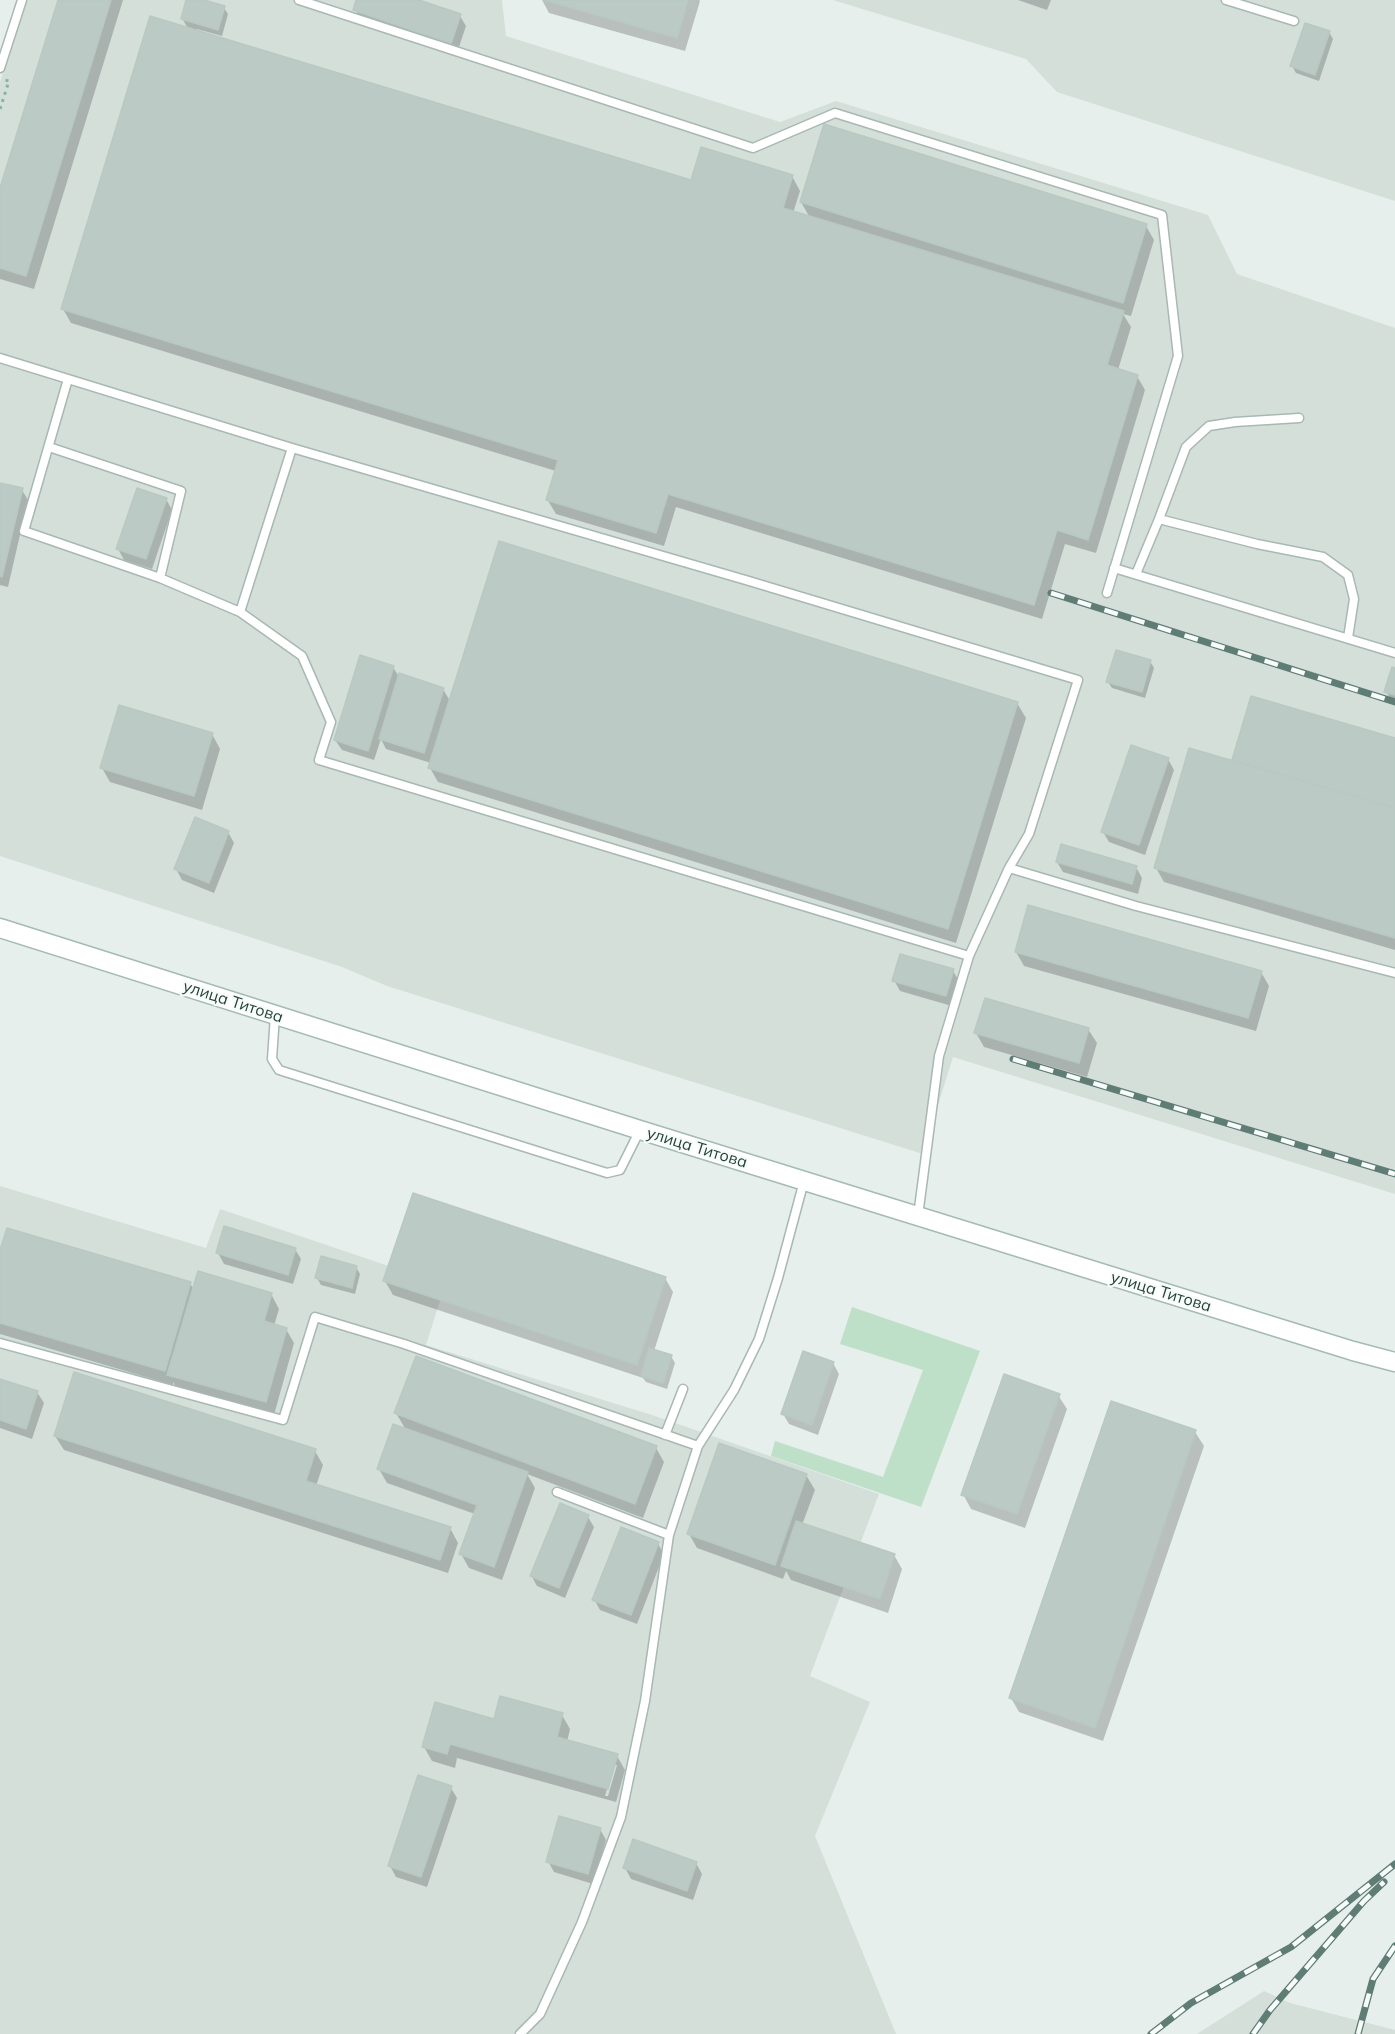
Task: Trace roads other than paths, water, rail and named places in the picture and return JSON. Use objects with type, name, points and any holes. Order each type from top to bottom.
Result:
[{"type":"main road","name":"улица Титова","points":[[0,928],[1353,1352],[1395,1362]]},
{"type":"lane","points":[[0,68],[22,0]]},
{"type":"lane","points":[[299,0],[753,148],[835,113],[1162,215],[1178,356],[1107,593]]},
{"type":"lane","points":[[1226,0],[1293,21]]},
{"type":"lane","points":[[0,358],[292,448],[726,574],[1078,680],[1029,834],[1009,868],[969,956],[939,1056],[918,1216]]},
{"type":"lane","points":[[68,379],[24,531],[160,578],[240,612],[303,656],[331,722],[319,760],[969,956]]},
{"type":"lane","points":[[1136,574],[1186,447],[1209,426],[1299,418]]},
{"type":"lane","points":[[49,447],[181,491],[160,578]]},
{"type":"lane","points":[[240,612],[292,448]]},
{"type":"lane","points":[[1159,519],[1257,544],[1323,557],[1348,575],[1354,599],[1348,638]]},
{"type":"lane","points":[[1114,568],[1395,653]]},
{"type":"lane","points":[[1009,868],[1136,906],[1395,973]]},
{"type":"lane","points":[[275,1015],[272,1059],[279,1070],[313,1081],[607,1173],[620,1170],[640,1130]]},
{"type":"lane","points":[[520,2034],[540,2014],[582,1922],[621,1817],[645,1701],[669,1536],[698,1446],[734,1390],[759,1339],[804,1181]]},
{"type":"lane","points":[[0,1343],[283,1420],[315,1317],[404,1344],[698,1446]]},
{"type":"lane","points":[[665,1435],[682,1389]]},
{"type":"lane","points":[[557,1492],[669,1536]]},
{"type":"railway","points":[[1051,593],[1395,702]]},
{"type":"railway","points":[[1013,1059],[1395,1174]]},
{"type":"railway","points":[[1151,2034],[1191,2003],[1291,1947],[1395,1864]]},
{"type":"railway","points":[[1253,2034],[1270,2010],[1364,1901],[1384,1882]]},
{"type":"railway","points":[[1358,2034],[1373,1979],[1395,1946]]}]
